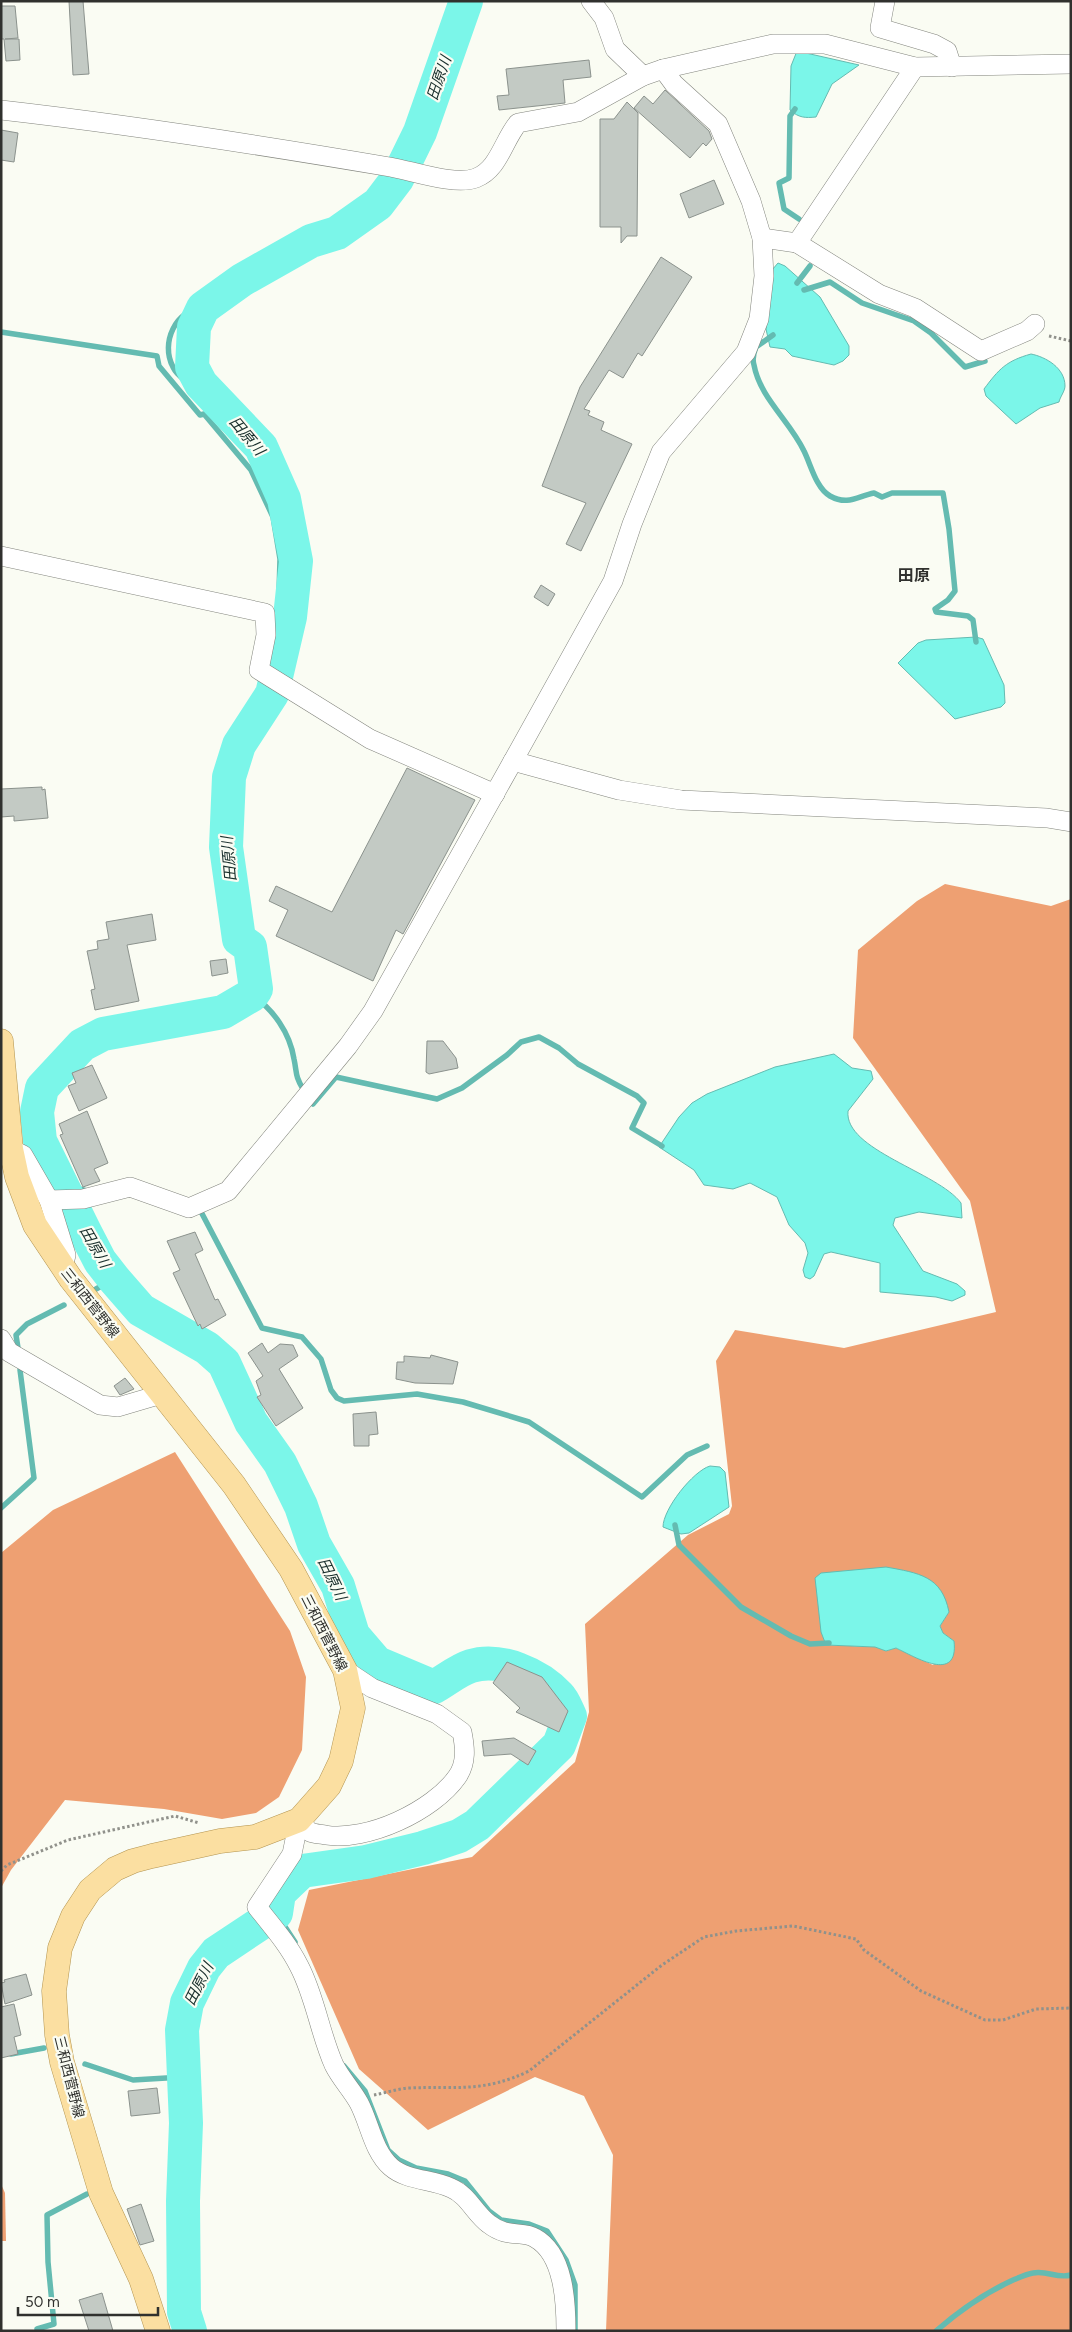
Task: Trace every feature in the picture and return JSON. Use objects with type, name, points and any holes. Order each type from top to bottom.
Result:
[{"type":"main road","name":"三和西菅野線","points":[[1,1041],[11,1149],[17,1177],[35,1225],[63,1267],[234,1486],[291,1569],[344,1670],[353,1708],[341,1761],[329,1786],[299,1820],[255,1837],[220,1841],[133,1861],[115,1869],[90,1890],[73,1916],[60,1948],[56,1970],[55,2011],[62,2062],[101,2193],[141,2279],[158,2331]]},
{"type":"street","points":[[591,1],[604,18],[615,49],[643,76]]},
{"type":"street","points":[[885,1],[880,28],[947,51],[952,67]]},
{"type":"street","points":[[1,110],[130,125],[391,168],[458,181],[475,179],[492,169],[509,134],[518,123],[578,112],[643,76],[663,69],[773,44],[825,44],[915,67],[1071,64]]},
{"type":"street","points":[[798,243],[915,67]]},
{"type":"street","points":[[53,1200],[83,1199],[130,1187],[189,1208],[228,1191],[348,1046],[373,1010],[496,794],[613,581],[632,524],[661,452],[746,352],[758,319],[764,276],[762,238],[751,201],[718,124],[674,84],[663,69]]},
{"type":"street","points":[[762,238],[798,243],[879,294],[915,308],[981,351],[1027,330],[1035,324]]},
{"type":"street","points":[[1,556],[265,613],[266,635],[259,670],[370,739],[496,794]]},
{"type":"street","points":[[513,761],[619,790],[681,800],[1018,817],[1071,822]]},
{"type":"street","points":[[11,1149],[23,1155],[53,1200],[66,1255],[63,1267]]},
{"type":"street","points":[[1,1339],[9,1352],[100,1405],[118,1407],[162,1394]]},
{"type":"street","points":[[299,1820],[310,1832],[336,1836],[360,1834],[406,1818],[436,1798],[458,1776],[463,1764],[466,1750],[462,1732],[436,1714],[372,1688],[344,1670]]},
{"type":"street","points":[[299,1820],[292,1854],[257,1907],[299,1966],[335,2066],[359,2102],[379,2152],[392,2167],[406,2175],[452,2188],[465,2198],[488,2224],[503,2233],[534,2237],[548,2249],[561,2275],[566,2295],[566,2331]]},
{"type":"path","points":[[1,1870],[7,1865],[68,1840],[175,1816],[214,1828],[220,1841]]},
{"type":"path","points":[[370,2097],[407,2088],[476,2088],[507,2082],[529,2071],[662,1964],[704,1937],[736,1930],[793,1926],[856,1939],[864,1950],[921,1991],[984,2020],[1003,2020],[1036,2009],[1071,2008]]},
{"type":"shaded area","points":[[945,884],[1051,906],[1071,899],[1071,2331],[606,2331],[613,2155],[584,2096],[535,2077],[428,2130],[359,2069],[298,1930],[309,1890],[472,1857],[575,1762],[589,1712],[585,1624],[688,1535],[729,1514],[732,1506],[716,1361],[735,1330],[844,1348],[996,1312],[970,1201],[853,1038],[858,950],[917,901]],"holes":[[[949,1612],[940,1626],[943,1633],[954,1641],[933,1665],[896,1648],[886,1651],[876,1647],[826,1645]]]},
{"type":"shaded area","points":[[175,1452],[290,1631],[306,1677],[302,1750],[279,1797],[256,1813],[222,1819],[164,1809],[65,1800],[11,1870],[1,1888],[1,1553],[53,1510]]},
{"type":"shaded area","points":[[1,2184],[5,2193],[6,2241],[1,2241]]},
{"type":"water","points":[[797,51],[859,65],[832,84],[816,117],[802,117],[790,110],[791,66]]},
{"type":"water","points":[[778,263],[785,266],[820,297],[849,346],[849,355],[843,361],[834,365],[792,356],[785,349],[770,347],[766,329],[772,270]]},
{"type":"water","points":[[1031,354],[1054,364],[1062,374],[1065,388],[1059,402],[1040,408],[1016,424],[986,396],[984,389],[994,376],[1009,363]]},
{"type":"water","points":[[976,637],[983,639],[1004,685],[1005,703],[1001,707],[955,719],[898,663],[918,643],[926,640]]},
{"type":"water","points":[[834,1054],[852,1068],[871,1071],[873,1079],[848,1111],[851,1125],[861,1137],[894,1160],[933,1181],[961,1203],[962,1218],[919,1212],[895,1218],[893,1225],[923,1271],[957,1284],[965,1291],[965,1295],[952,1301],[936,1297],[880,1292],[880,1263],[831,1252],[824,1254],[814,1276],[810,1279],[805,1277],[803,1270],[808,1253],[805,1243],[789,1225],[777,1197],[750,1183],[733,1189],[704,1185],[694,1170],[659,1147],[679,1117],[692,1103],[707,1094],[775,1067]]},
{"type":"water","points":[[710,1466],[720,1467],[725,1472],[729,1507],[689,1533],[681,1534],[663,1527],[664,1519],[673,1501],[695,1475]]},
{"type":"water","points":[[886,1567],[919,1574],[935,1584],[941,1591],[949,1612],[940,1626],[943,1633],[954,1641],[954,1654],[950,1661],[943,1664],[934,1664],[896,1648],[886,1651],[875,1647],[826,1645],[821,1632],[815,1578],[821,1573]]},
{"type":"building","points":[[69,1],[83,1],[89,74],[73,75]]},
{"type":"building","points":[[1,6],[15,6],[18,38],[5,39],[19,39],[20,60],[6,61],[4,39],[1,39]]},
{"type":"building","points":[[589,60],[591,77],[563,80],[565,103],[499,110],[497,96],[509,95],[506,69]]},
{"type":"building","points":[[665,90],[709,131],[712,139],[706,146],[703,143],[690,158],[634,108],[644,96],[653,104]]},
{"type":"building","points":[[627,102],[638,113],[637,236],[627,236],[621,243],[621,227],[600,227],[600,119],[614,119]]},
{"type":"building","points":[[1,130],[18,133],[14,162],[1,160]]},
{"type":"building","points":[[714,180],[724,204],[689,218],[680,194]]},
{"type":"building","points":[[661,257],[692,277],[642,356],[638,353],[623,378],[609,370],[584,409],[590,411],[588,415],[604,422],[601,430],[632,444],[581,551],[566,544],[586,503],[542,486],[580,387]]},
{"type":"building","points":[[541,585],[555,594],[548,606],[534,597]]},
{"type":"building","points":[[407,768],[475,800],[403,934],[396,930],[373,981],[276,936],[288,910],[269,901],[276,886],[332,912]]},
{"type":"building","points":[[42,787],[42,790],[45,789],[48,818],[14,821],[14,816],[1,817],[1,789]]},
{"type":"building","points":[[152,914],[156,940],[127,945],[139,1001],[95,1010],[91,990],[95,989],[87,951],[98,949],[97,941],[109,939],[106,922]]},
{"type":"building","points":[[226,959],[228,973],[212,976],[210,961]]},
{"type":"building","points":[[427,1041],[443,1041],[456,1058],[458,1068],[429,1074],[426,1072]]},
{"type":"building","points":[[92,1065],[107,1098],[79,1111],[68,1086],[76,1083],[72,1073]]},
{"type":"building","points":[[87,1111],[108,1163],[94,1169],[100,1181],[83,1187],[60,1135],[63,1134],[59,1124]]},
{"type":"building","points":[[195,1232],[203,1250],[195,1254],[215,1300],[218,1299],[226,1315],[202,1329],[200,1324],[198,1326],[173,1273],[180,1270],[167,1241]]},
{"type":"building","points":[[262,1343],[268,1353],[280,1344],[293,1345],[298,1356],[279,1369],[303,1408],[276,1426],[257,1397],[261,1395],[256,1381],[263,1376],[248,1353]]},
{"type":"building","points":[[431,1355],[458,1362],[453,1384],[415,1383],[396,1379],[397,1362],[404,1362],[404,1356],[430,1358]]},
{"type":"building","points":[[125,1378],[134,1389],[120,1395],[114,1386]]},
{"type":"building","points":[[376,1412],[378,1434],[369,1435],[369,1446],[354,1446],[353,1414]]},
{"type":"building","points":[[507,1662],[542,1677],[568,1711],[559,1732],[516,1712],[520,1708],[493,1683]]},
{"type":"building","points":[[514,1738],[536,1751],[528,1765],[511,1754],[484,1756],[482,1741]]},
{"type":"building","points":[[26,1974],[32,1995],[5,2004],[1,1983],[5,1982],[4,1980]]},
{"type":"building","points":[[14,2004],[21,2035],[14,2037],[18,2054],[1,2058],[1,2007]]},
{"type":"building","points":[[157,2088],[160,2113],[131,2116],[128,2091]]},
{"type":"building","points":[[141,2204],[154,2241],[140,2245],[127,2209]]},
{"type":"building","points":[[102,2293],[113,2331],[89,2331],[79,2300]]},
{"type":"waterway","name":"田原川","points":[[190,2331],[184,2312],[183,2201],[186,2123],[182,2030],[187,2003],[204,1968],[216,1953],[276,1913],[279,1893],[302,1871],[366,1862],[423,1848],[459,1836],[477,1825],[559,1745],[570,1716],[562,1700],[551,1688],[530,1674],[518,1669],[494,1664],[471,1666],[434,1687],[377,1663],[353,1635],[338,1586],[314,1544],[301,1506],[280,1463],[251,1422],[224,1363],[207,1348],[141,1310],[100,1261],[40,1141],[37,1112],[42,1088],[82,1045],[103,1034],[223,1012],[252,995],[256,989],[250,947],[239,939],[226,847],[229,777],[239,745],[272,694],[290,617],[296,561],[284,499],[261,447],[201,384],[192,367],[194,327],[203,308],[242,280],[311,241],[337,233],[378,204],[397,179],[420,132],[466,1]]},
{"type":"waterway","points":[[795,109],[790,116],[789,178],[779,183],[784,209],[799,219]]},
{"type":"waterway","points":[[797,283],[810,266]]},
{"type":"waterway","points":[[804,290],[830,282],[862,303],[914,321],[931,333],[965,367],[985,361]]},
{"type":"waterway","points":[[203,308],[185,314],[178,321],[173,329],[168,348],[169,358],[176,372],[189,383],[210,394]]},
{"type":"waterway","points":[[1,332],[157,356],[159,366],[200,415],[204,414],[251,470],[273,517],[280,559],[278,625],[280,657],[246,721],[239,745]]},
{"type":"waterway","points":[[773,335],[755,349],[753,360],[757,377],[769,399],[798,440],[817,482],[825,492],[836,499],[842,500],[874,493],[882,497],[892,493],[943,493],[949,529],[955,591],[948,600],[935,609],[936,612],[968,616],[973,620],[976,642]]},
{"type":"waterway","points":[[252,995],[267,1007],[279,1022],[289,1040],[297,1077],[303,1089]]},
{"type":"waterway","points":[[311,1101],[313,1104],[336,1077],[437,1099],[462,1088],[507,1055],[521,1042],[539,1037],[559,1048],[578,1064],[637,1096],[644,1103],[632,1128],[662,1146]]},
{"type":"waterway","points":[[61,1184],[87,1191]]},
{"type":"waterway","points":[[198,1206],[262,1328],[302,1337],[321,1359],[331,1390],[337,1398],[344,1401],[417,1394],[463,1402],[529,1422],[642,1497],[687,1455],[707,1446]]},
{"type":"waterway","points":[[96,1289],[114,1279]]},
{"type":"waterway","points":[[18,1348],[16,1335],[27,1324],[64,1305]]},
{"type":"waterway","points":[[1,1508],[34,1478],[20,1370]]},
{"type":"waterway","points":[[675,1525],[679,1545],[741,1607],[791,1636],[810,1644],[829,1643]]},
{"type":"waterway","points":[[276,1913],[295,1942]]},
{"type":"waterway","points":[[11,2054],[44,2048]]},
{"type":"waterway","points":[[85,2064],[133,2080],[183,2077]]},
{"type":"waterway","points":[[344,2066],[365,2091],[388,2150],[399,2160],[416,2168],[448,2174],[465,2181],[489,2211],[501,2220],[529,2224],[547,2231],[566,2260],[575,2285],[575,2331]]},
{"type":"waterway","points":[[37,2329],[54,2324],[48,2262],[47,2215],[87,2194]]},
{"type":"waterway","points":[[936,2331],[981,2297],[1019,2277],[1038,2272],[1061,2276],[1071,2275]]},
{"type":"district","name":"田原","points":[[914,575]]}]
